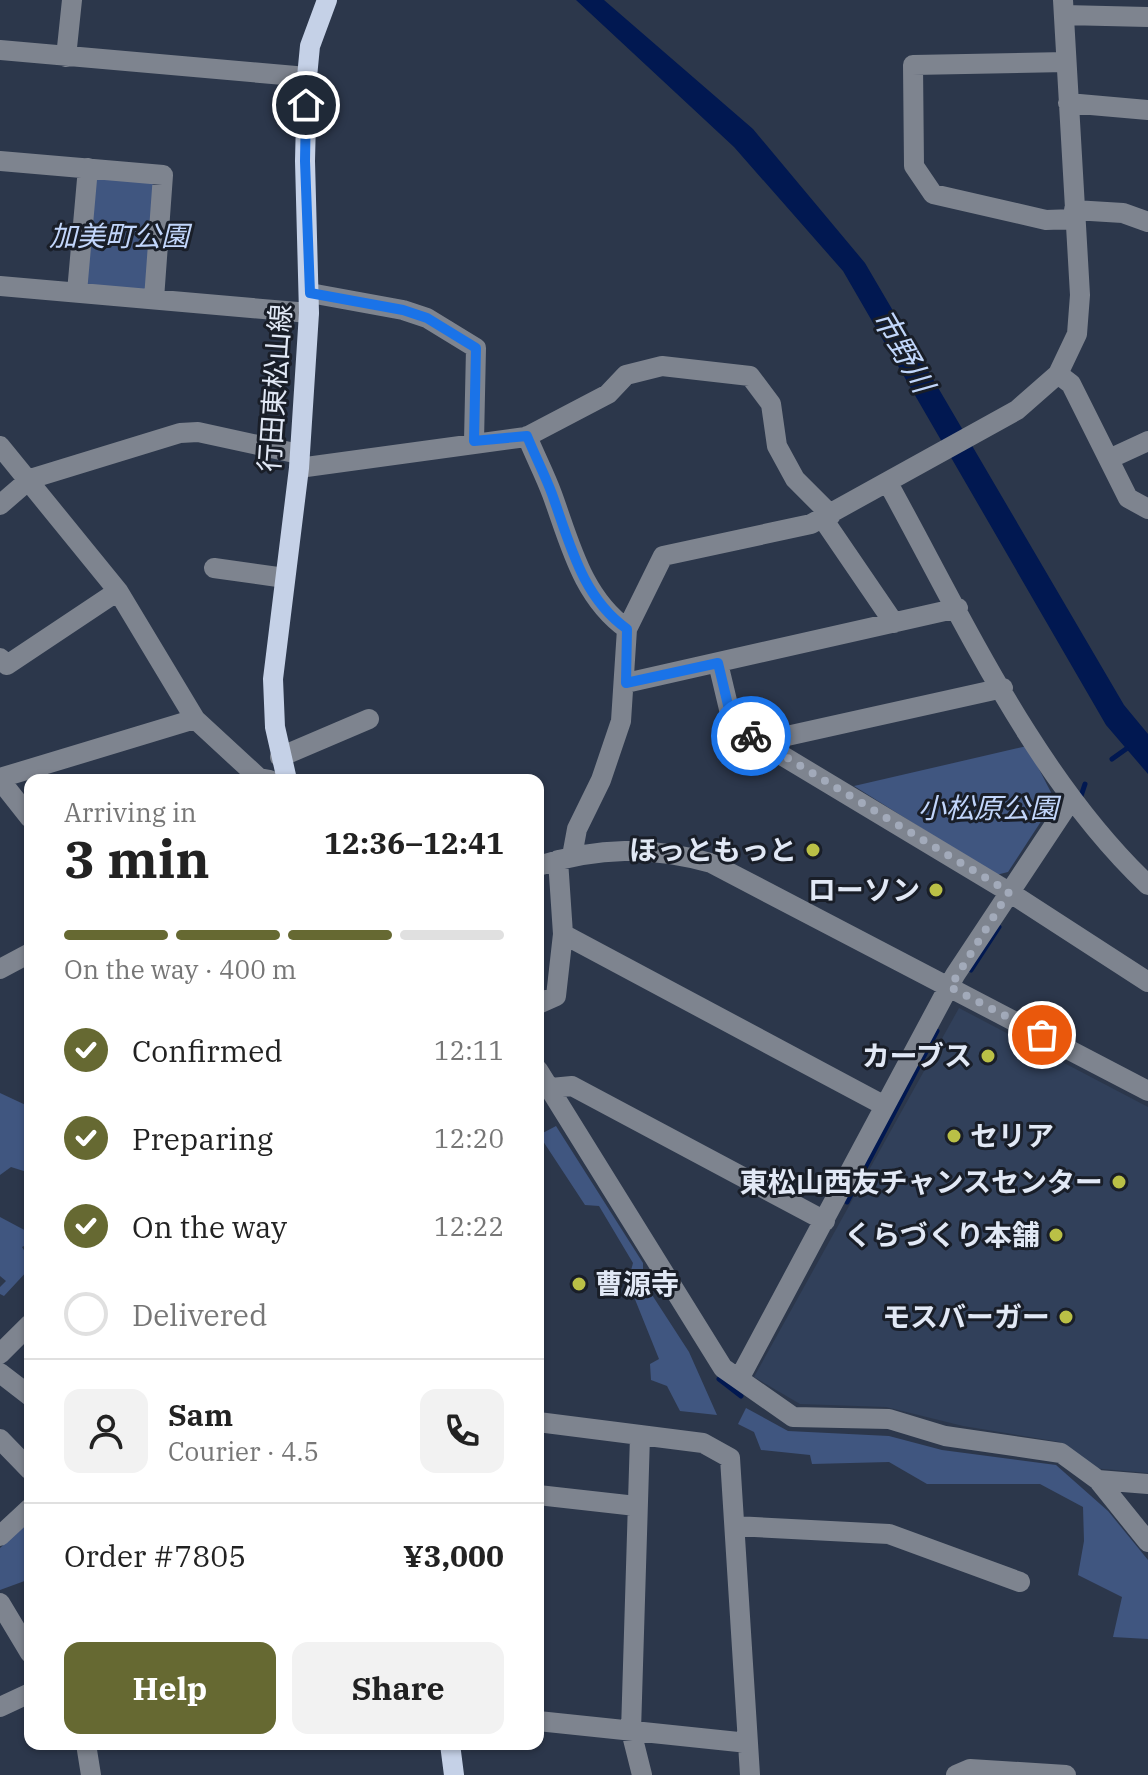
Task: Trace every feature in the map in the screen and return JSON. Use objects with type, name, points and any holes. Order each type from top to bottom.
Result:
[{"type":"main road","name":"行田東松山線","points":[[285,774],[273,703],[299,461],[310,303],[305,161],[307,77],[310,46],[327,0]]},
{"type":"main road","points":[[451,1750],[454,1775]]},
{"type":"street","points":[[66,57],[72,0]]},
{"type":"street","points":[[544,1001],[556,996],[563,934],[565,858],[601,780],[621,721],[626,683],[627,629],[663,556],[827,517],[1033,400],[1058,374],[1077,334],[1080,313],[1063,8],[1148,17]]},
{"type":"street","points":[[0,50],[307,77]]},
{"type":"street","points":[[1066,62],[913,65],[914,166],[933,194],[1046,220],[1123,213],[1148,222]]},
{"type":"street","points":[[1068,103],[1148,110]]},
{"type":"street","points":[[0,161],[163,175],[154,299]]},
{"type":"street","points":[[77,292],[88,168]]},
{"type":"street","points":[[0,286],[154,299],[310,303],[403,310],[427,318],[476,348],[474,441]]},
{"type":"street","points":[[0,505],[30,479],[190,431],[299,461],[527,436],[608,394],[626,375],[662,366],[750,376],[771,404],[777,446],[795,479],[827,517],[894,623]]},
{"type":"street","points":[[1058,374],[1071,384],[1128,498],[1148,509]]},
{"type":"street","points":[[527,436],[552,493],[573,560],[610,618],[627,629]]},
{"type":"street","points":[[1109,459],[1148,441]]},
{"type":"street","points":[[0,446],[30,479],[118,591],[195,719],[255,774]]},
{"type":"street","points":[[888,483],[1003,688],[1071,800],[1116,855],[1148,885]]},
{"type":"street","points":[[214,568],[285,578]]},
{"type":"street","points":[[0,658],[7,665],[118,591]]},
{"type":"street","points":[[626,683],[958,608]]},
{"type":"street","points":[[718,663],[733,726],[1009,892],[1148,982]]},
{"type":"street","points":[[760,742],[1003,688]]},
{"type":"street","points":[[24,810],[0,779],[195,719]]},
{"type":"street","points":[[280,757],[369,719]]},
{"type":"street","points":[[739,1379],[950,987],[1071,800]]},
{"type":"street","points":[[544,864],[565,858],[632,849],[673,853],[711,863],[1148,1091]]},
{"type":"street","points":[[563,934],[885,1106]]},
{"type":"street","points":[[0,969],[24,956]]},
{"type":"street","points":[[544,1078],[723,1368],[793,1417],[889,1419],[945,1436],[1061,1453],[1098,1480],[1148,1542]]},
{"type":"street","points":[[551,1088],[572,1086],[825,1221]]},
{"type":"street","points":[[0,1354],[24,1330]]},
{"type":"street","points":[[3,1381],[24,1393]]},
{"type":"street","points":[[544,1423],[703,1443],[730,1458],[750,1775]]},
{"type":"street","points":[[640,1436],[631,1731],[642,1775]]},
{"type":"street","points":[[0,1439],[24,1464]]},
{"type":"street","points":[[1098,1480],[1148,1484]]},
{"type":"street","points":[[544,1496],[636,1506]]},
{"type":"street","points":[[0,1536],[24,1514]]},
{"type":"street","points":[[735,1526],[889,1534],[1020,1582]]},
{"type":"street","points":[[0,1603],[24,1643]]},
{"type":"street","points":[[0,1707],[24,1696]]},
{"type":"street","points":[[544,1722],[748,1743]]},
{"type":"street","points":[[87,1750],[91,1775]]},
{"type":"street","points":[[956,1775],[970,1769],[1066,1775]]},
{"type":"shaded area","points":[[959,1008],[1148,1107],[1148,1473],[1092,1468],[1060,1442],[963,1426],[886,1407],[800,1404],[754,1377]]},
{"type":"green space","name":"加美町公園","points":[[92,176],[148,182],[156,186],[149,287],[143,291],[82,286]]},
{"type":"green space","name":"小松原公園","points":[[1027,746],[1055,800],[1008,872],[996,875],[854,786]]},
{"type":"green space","points":[[0,1093],[24,1104],[24,1171],[11,1167],[0,1175]]},
{"type":"green space","points":[[556,1126],[643,1263],[643,1281],[689,1352],[717,1415],[680,1411],[667,1386],[651,1380],[650,1364],[659,1359],[628,1282],[633,1263],[599,1206],[585,1205],[544,1143],[544,1132]]},
{"type":"green space","points":[[0,1217],[24,1230],[24,1274],[4,1296],[0,1294],[0,1287],[6,1281],[0,1276]]},
{"type":"green space","points":[[746,1408],[788,1431],[889,1436],[942,1450],[1056,1465],[1108,1511],[1148,1560],[1148,1639],[1113,1637],[1122,1597],[1078,1575],[1084,1541],[1083,1507],[1040,1484],[927,1484],[889,1462],[812,1464],[810,1455],[761,1450],[754,1432],[738,1424]]},
{"type":"green space","points":[[24,1526],[24,1581],[0,1590],[0,1548]]},
{"type":"water","name":"市野川","points":[[576,0],[604,0],[753,129],[865,263],[1124,705],[1148,734],[1148,774],[1106,725],[843,271],[734,147]]},
{"type":"waterway","points":[[1112,759],[1126,749]]},
{"type":"waterway","points":[[1081,796],[1085,784]]},
{"type":"waterway","points":[[971,970],[999,927]]},
{"type":"waterway","points":[[847,1202],[937,1031]]},
{"type":"waterway","points":[[719,1379],[741,1396]]},
{"type":"way so far","points":[[751,736],[1009,892],[950,987],[1042,1035]]},
{"type":"place","name":"ほっともっと","points":[[813,850]]},
{"type":"place","name":"ローソン","points":[[936,890]]},
{"type":"place","name":"カーブス","points":[[988,1056]]},
{"type":"place","name":"セリア","points":[[954,1136]]},
{"type":"place","name":"東松山西友チャンスセンター","points":[[1119,1182]]},
{"type":"place","name":"くらづくり本舗","points":[[1056,1235]]},
{"type":"place","name":"曹源寺","points":[[579,1284]]},
{"type":"place","name":"モスバーガー","points":[[1066,1317]]},
{"type":"route","points":[[306,105],[310,293],[403,310],[427,318],[476,348],[474,441],[527,436],[552,493],[573,560],[610,618],[627,629],[626,683],[718,663],[733,726],[751,736]]}]
